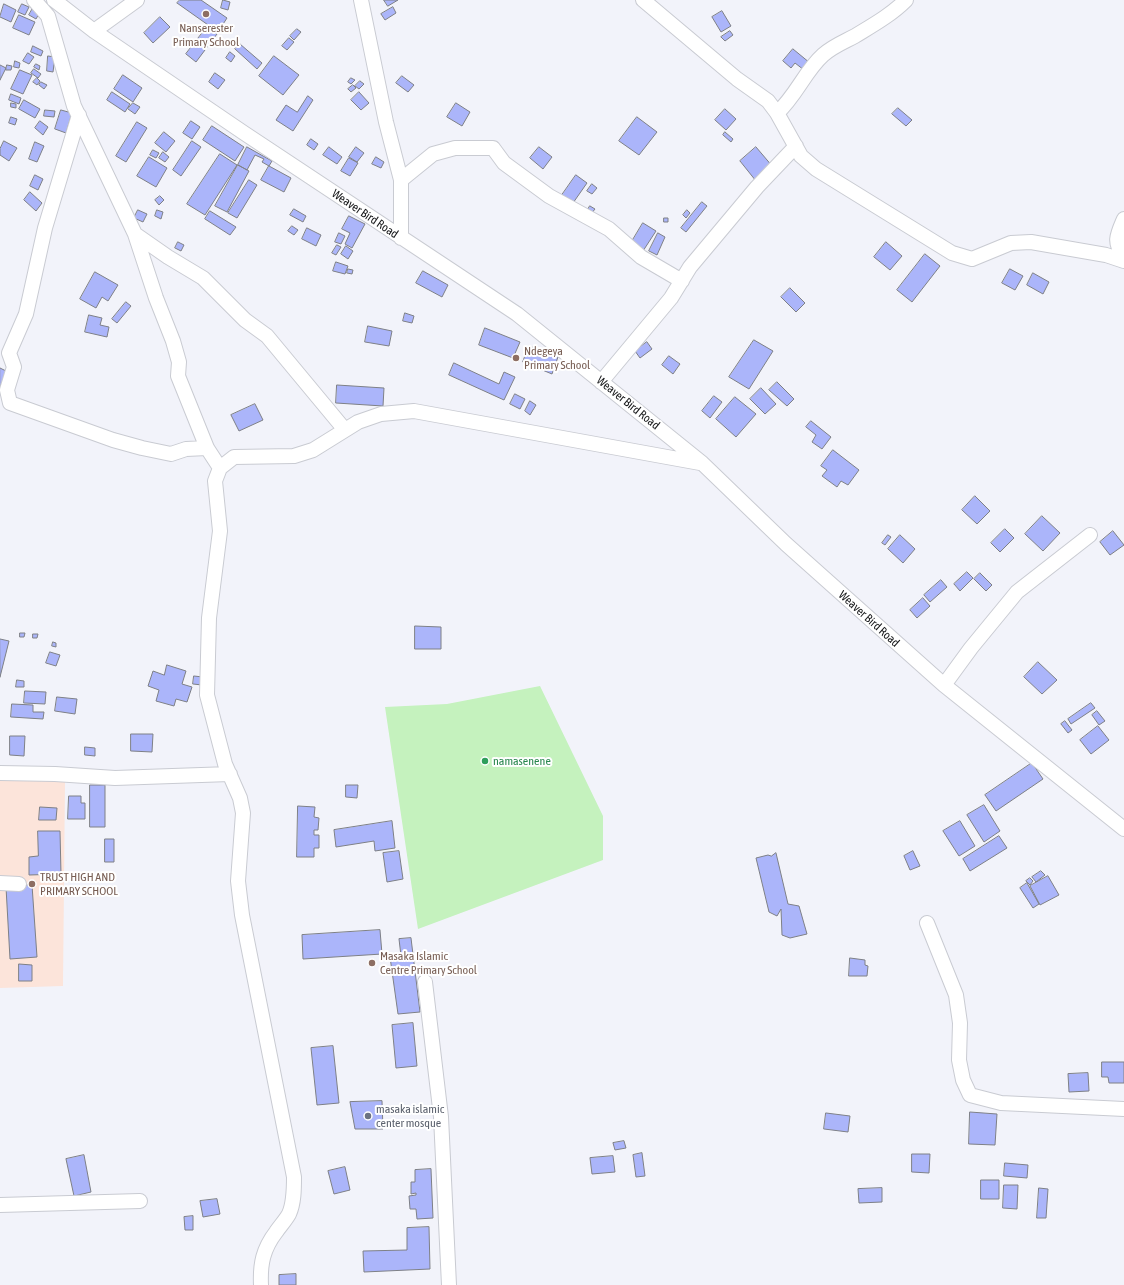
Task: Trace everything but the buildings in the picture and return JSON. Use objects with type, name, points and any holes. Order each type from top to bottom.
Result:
[{"type":"street","points":[[34,0],[48,16],[74,106],[135,234],[156,298],[173,341],[179,362],[178,376],[207,448],[220,468]]},
{"type":"street","name":"Weaver Bird Road","points":[[54,0],[94,31],[401,238],[517,314],[702,463],[786,544],[944,685],[1124,829]]},
{"type":"street","points":[[94,31],[137,0]]},
{"type":"street","points":[[362,0],[386,122],[401,180],[401,238]]},
{"type":"street","points":[[643,0],[737,79],[768,101],[777,112],[801,156],[816,168],[959,256],[972,259],[1011,243],[1031,242],[1106,255],[1124,261]]},
{"type":"street","points":[[777,112],[794,95],[813,65],[823,55],[833,47],[879,22],[906,0]]},
{"type":"street","points":[[79,115],[45,228],[26,314],[8,353],[14,367],[8,390],[10,404],[114,440],[142,448],[171,454],[186,449],[207,448]]},
{"type":"street","points":[[601,382],[671,298],[690,267],[757,187],[796,146]]},
{"type":"street","points":[[401,180],[433,154],[455,148],[493,148],[504,163],[544,192],[609,229],[641,256],[682,281]]},
{"type":"street","points":[[1124,220],[1116,236],[1119,250],[1124,257]]},
{"type":"street","points":[[135,234],[168,257],[203,278],[245,320],[267,336],[345,430]]},
{"type":"street","points":[[260,1285],[260,1270],[263,1254],[271,1239],[289,1214],[294,1197],[294,1177],[242,915],[238,881],[243,813],[240,798],[225,764],[207,695],[209,618],[220,531],[215,481],[220,468],[234,457],[294,456],[301,454],[313,450],[358,422],[381,414],[414,411],[702,463]]},
{"type":"street","points":[[944,685],[975,643],[1018,592],[1090,535]]},
{"type":"street","points":[[0,773],[55,774],[115,778],[230,774]]},
{"type":"street","points":[[0,883],[19,884]]},
{"type":"street","points":[[927,923],[956,995],[960,1023],[959,1060],[963,1080],[970,1095],[1001,1103],[1124,1109]]},
{"type":"street","points":[[425,982],[441,1117],[449,1285]]},
{"type":"street","points":[[0,1204],[140,1201]]},
{"type":"shaded area","name":"TRUST HIGH AND PRIMARY SCHOOL","points":[[0,781],[65,781],[63,986],[0,988]]},
{"type":"green space","name":"namasenene","points":[[540,686],[603,816],[603,860],[418,929],[385,707],[447,704]]},
{"type":"place","name":"Nanserester Primary School","points":[[206,14]]},
{"type":"place","name":"Ndegeya Primary School","points":[[516,358]]},
{"type":"place","name":"namasenene","points":[[485,761]]},
{"type":"place","name":"TRUST HIGH AND PRIMARY SCHOOL","points":[[32,884]]},
{"type":"place","name":"Masaka Islamic Centre Primary School","points":[[372,963]]},
{"type":"place","name":"masaka islamic center mosque","points":[[368,1116]]}]
